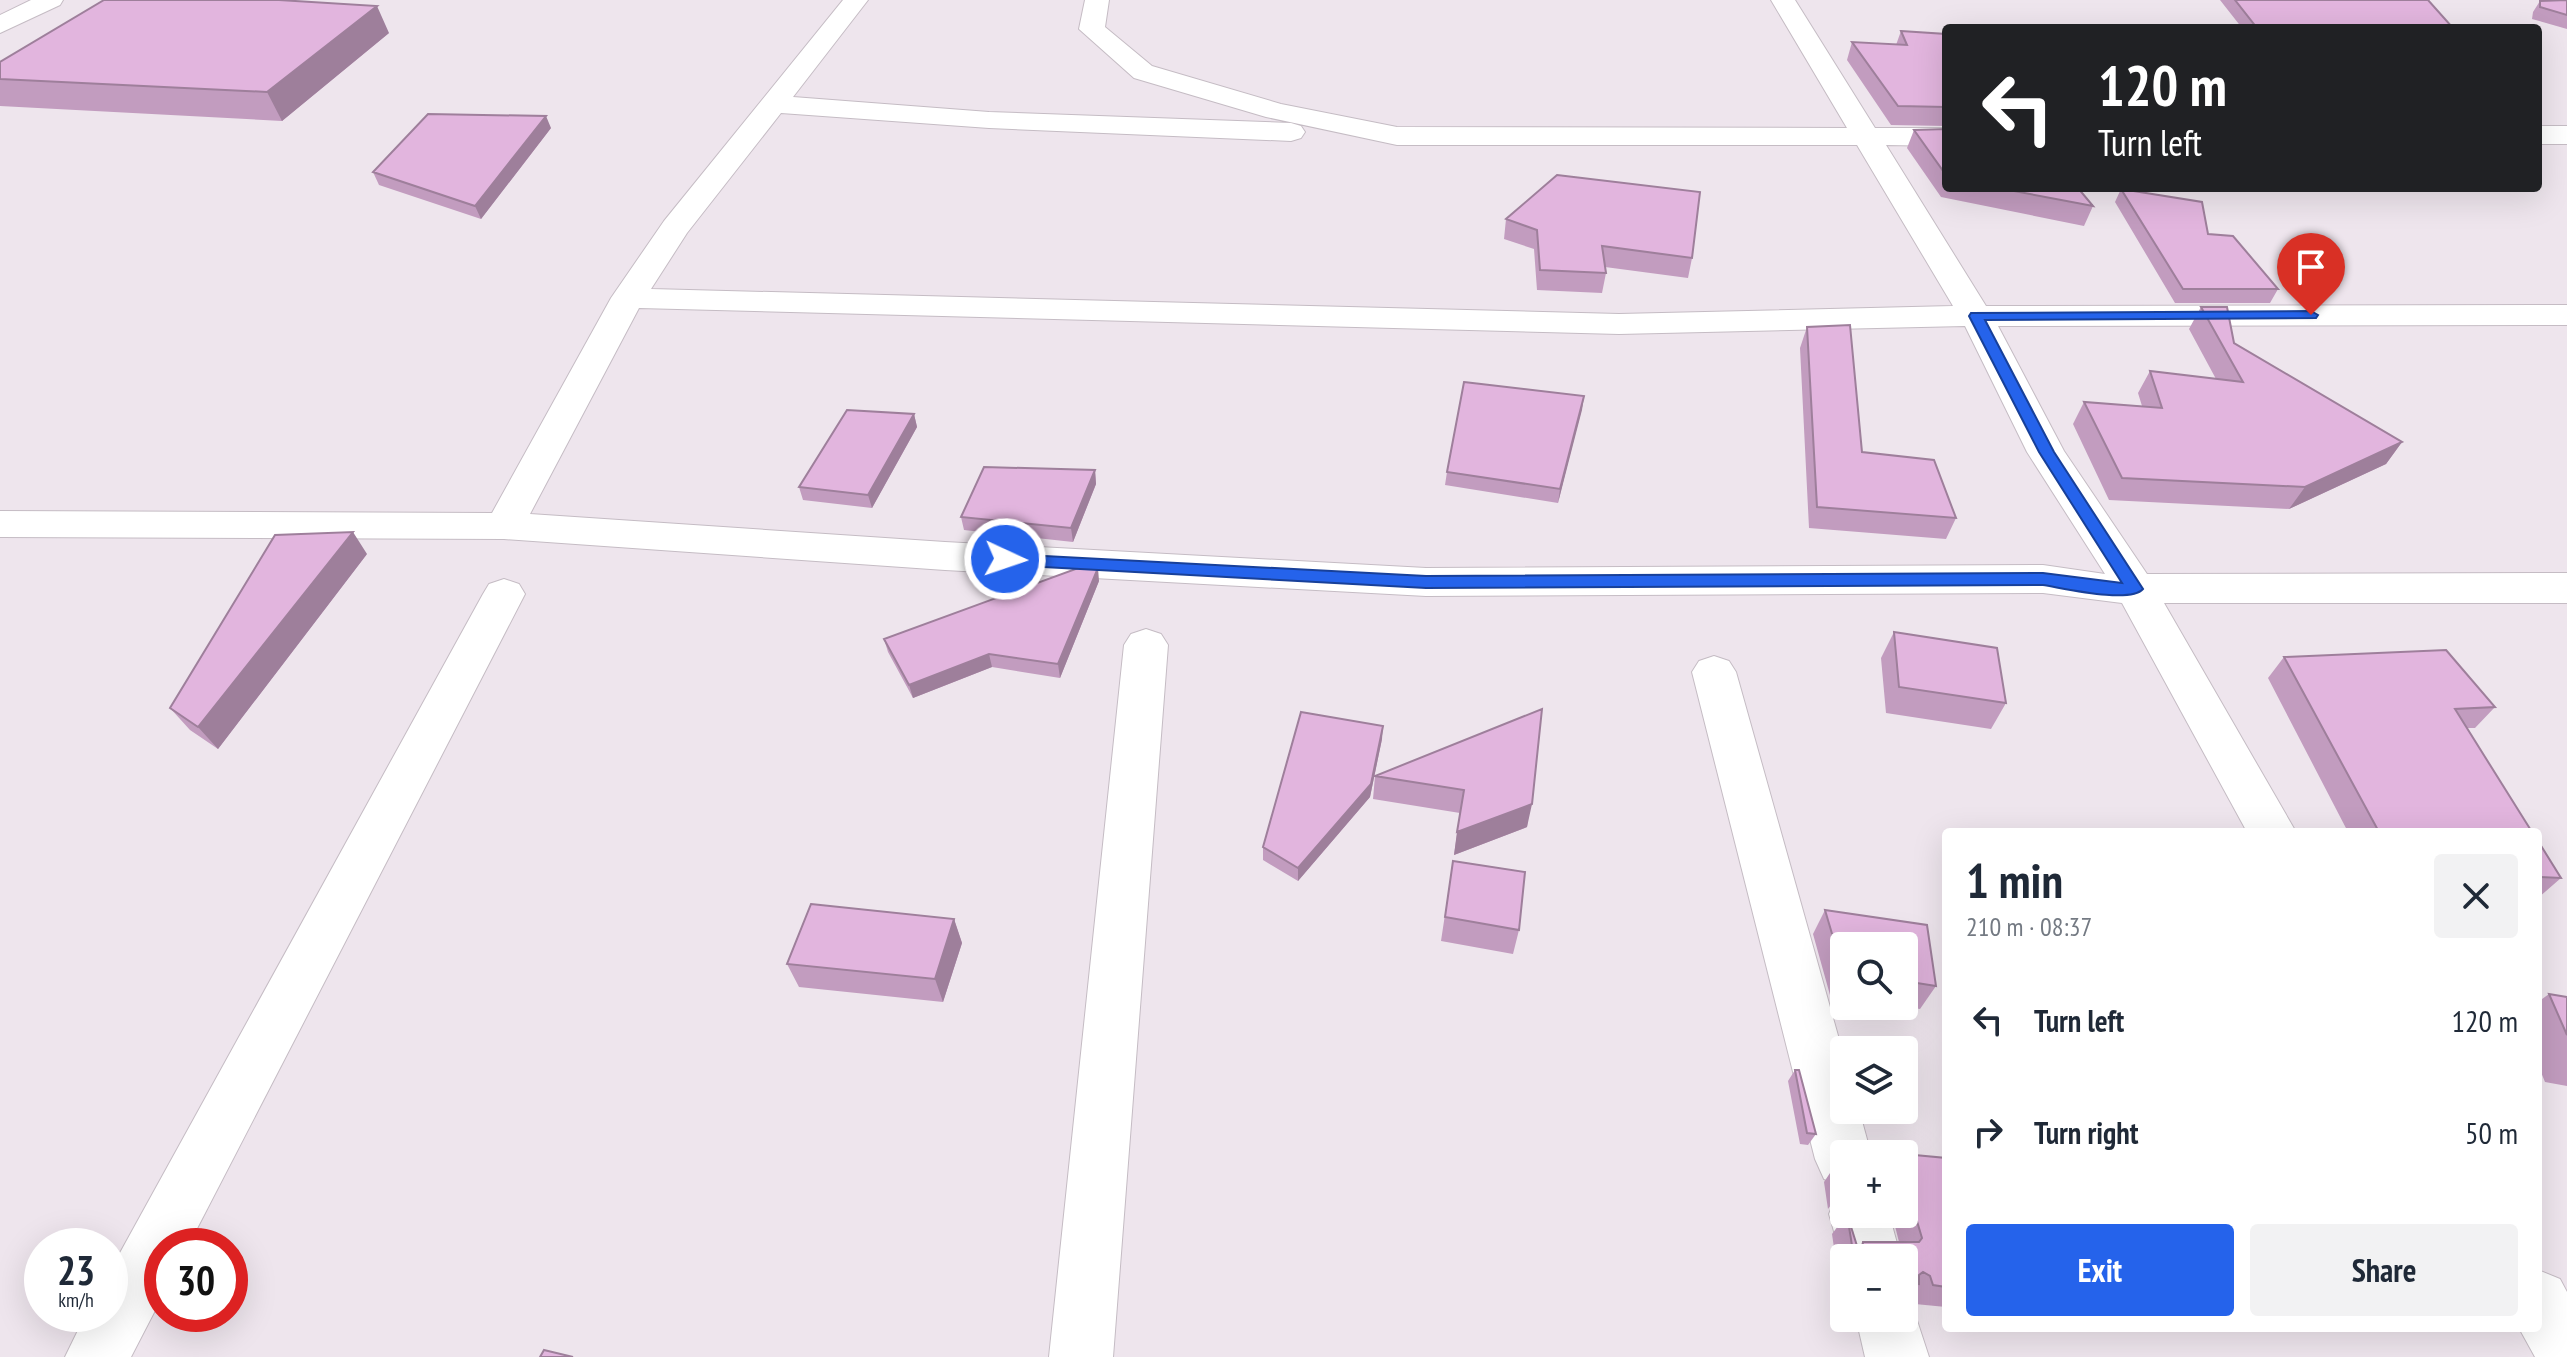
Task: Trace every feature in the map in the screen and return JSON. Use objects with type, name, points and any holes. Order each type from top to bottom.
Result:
[{"type":"street","points":[[7,19],[51,0]]},
{"type":"street","points":[[504,526],[628,298],[675,228],[856,0]]},
{"type":"street","points":[[1097,0],[1092,29],[1143,72],[1276,111],[1397,136]]},
{"type":"street","points":[[1783,0],[1976,316],[2046,452],[2135,589],[2270,828]]},
{"type":"street","points":[[774,104],[1005,121],[1397,136],[1942,137]]},
{"type":"street","points":[[2542,135],[2567,135]]},
{"type":"street","points":[[628,298],[1619,324],[1976,316],[2567,315]]},
{"type":"street","points":[[0,524],[504,526],[945,556],[1426,582],[2043,579],[2105,589],[2567,588]]},
{"type":"street","points":[[97,1357],[504,594]]},
{"type":"street","points":[[1081,1357],[1146,645]]},
{"type":"street","points":[[1714,672],[1839,1140]]},
{"type":"street","points":[[2542,1308],[2567,1352]]},
{"type":"street","points":[[1891,1332],[1897,1357]]},
{"type":"building","points":[[104,0],[279,0],[377,6],[267,92],[0,79],[0,62]]},
{"type":"building","points":[[2235,0],[2428,0],[2449,24],[2254,24]]},
{"type":"building","points":[[2567,0],[2567,15],[2540,7],[2540,1]]},
{"type":"building","points":[[1901,31],[1942,34],[1942,107],[1898,106],[1852,42],[1907,45]]},
{"type":"building","points":[[428,114],[546,116],[475,206],[373,172]]},
{"type":"building","points":[[1942,129],[1942,169],[1914,130]]},
{"type":"building","points":[[1557,175],[1700,192],[1692,258],[1602,246],[1606,273],[1540,270],[1537,230],[1506,219]]},
{"type":"building","points":[[2019,192],[2081,192],[2093,206]]},
{"type":"building","points":[[2123,192],[2202,202],[2208,234],[2233,236],[2278,289],[2183,289]]},
{"type":"building","points":[[2201,307],[2227,307],[2234,343],[2402,442],[2305,487],[2122,478],[2084,402],[2162,408],[2150,371],[2243,382]]},
{"type":"building","points":[[1850,325],[1862,452],[1934,460],[1956,518],[1817,507],[1807,327]]},
{"type":"building","points":[[1464,382],[1584,396],[1560,489],[1447,472]]},
{"type":"building","points":[[847,410],[914,414],[868,495],[799,487]]},
{"type":"building","points":[[984,467],[1095,470],[1071,528],[961,517]]},
{"type":"building","points":[[353,532],[198,727],[170,708],[275,535]]},
{"type":"building","points":[[1081,567],[1098,568],[1058,664],[989,654],[909,685],[884,639]]},
{"type":"building","points":[[1894,632],[1997,648],[2006,703],[1899,687]]},
{"type":"building","points":[[2446,650],[2495,707],[2455,709],[2529,828],[2377,828],[2284,657]]},
{"type":"building","points":[[1542,709],[1532,804],[1457,832],[1464,790],[1375,776]]},
{"type":"building","points":[[1301,712],[1383,726],[1371,784],[1298,868],[1263,847]]},
{"type":"building","points":[[2542,847],[2561,878],[2542,877]]},
{"type":"building","points":[[1453,861],[1525,872],[1519,930],[1445,917]]},
{"type":"building","points":[[811,904],[954,919],[935,979],[787,964]]},
{"type":"building","points":[[1825,910],[1927,925],[1936,986],[1918,983],[1918,932],[1831,932]]},
{"type":"building","points":[[2549,994],[2567,997],[2567,1035]]},
{"type":"building","points":[[1795,1070],[1799,1070],[1816,1134],[1807,1133]]},
{"type":"building","points":[[1918,1155],[1942,1158],[1942,1286],[1933,1285],[1930,1276],[1923,1272],[1919,1275],[1918,1284],[1918,1244],[1863,1244],[1919,1242],[1922,1238],[1918,1225]]},
{"type":"building","points":[[1851,1228],[1856,1244],[1852,1244]]},
{"type":"building","points":[[544,1350],[573,1357],[540,1357]]},
{"type":"route","points":[[1005,559],[1426,582],[2043,579],[2105,589],[2135,589],[2046,452],[1976,316],[2311,315]]}]
